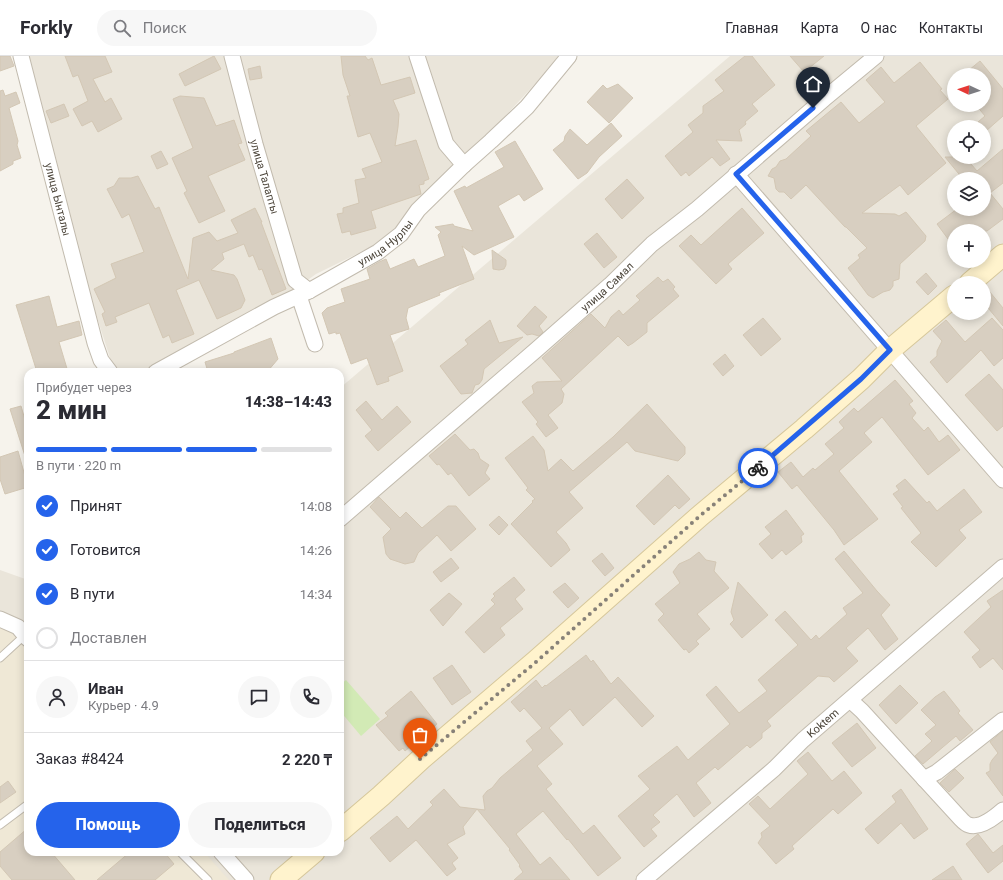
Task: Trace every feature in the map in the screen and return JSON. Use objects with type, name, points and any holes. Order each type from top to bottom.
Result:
[{"type":"street","name":"улица Ынталы","points":[[21,56],[95,343],[105,368]]},
{"type":"street","name":"улица Талапты","points":[[232,56],[255,144],[295,280],[304,294]]},
{"type":"street","points":[[417,56],[446,144],[464,165]]},
{"type":"street","name":"улица Самал","points":[[344,516],[610,285],[652,244],[696,209],[876,56]]},
{"type":"street","name":"улица Нурлы","points":[[163,368],[274,308],[304,294],[378,252],[401,234],[418,210],[464,165],[528,107],[561,60]]},
{"type":"street","points":[[736,174],[1003,480]]},
{"type":"street","points":[[978,276],[1003,255]]},
{"type":"street","points":[[304,294],[315,344]]},
{"type":"street","points":[[344,827],[381,796],[420,759],[536,662],[701,515],[804,429],[861,379],[890,350],[947,302]]},
{"type":"street","name":"Koktem","points":[[644,880],[774,769],[803,740],[1003,567]]},
{"type":"street","points":[[0,619],[18,627],[24,634]]},
{"type":"street","points":[[850,700],[862,711],[967,825],[974,826],[984,823],[1003,810]]},
{"type":"street","points":[[924,779],[937,772],[1003,720]]},
{"type":"street","points":[[225,856],[246,880]]},
{"type":"street","points":[[281,880],[309,856]]},
{"type":"lane","points":[[0,658],[24,639]]},
{"type":"lane","points":[[0,825],[24,807]]},
{"type":"lane","points":[[184,856],[208,880]]},
{"type":"shaded area","points":[[25,56],[558,56],[547,71],[403,226],[369,248],[316,274],[284,297],[149,368],[115,368],[111,361],[85,280]]},
{"type":"shaded area","points":[[730,56],[1003,56],[1003,880],[0,880],[0,570],[24,579],[24,856],[344,856],[344,385]]},
{"type":"shaded area","points":[[0,618],[24,645],[24,856],[208,856],[229,880],[0,880]]},
{"type":"green space","points":[[346,680],[380,719],[361,736],[344,716],[344,682]]},
{"type":"building","points":[[0,56],[10,56],[14,66],[0,71]]},
{"type":"building","points":[[65,56],[105,56],[112,72],[93,79],[105,102],[111,98],[122,119],[98,132],[92,121],[82,126],[73,109],[88,101],[78,75],[73,77]]},
{"type":"building","points":[[214,56],[221,69],[185,86],[179,74]]},
{"type":"building","points":[[341,56],[365,56],[368,60],[372,58],[381,85],[410,77],[415,93],[393,100],[399,114],[395,146],[416,140],[429,179],[424,181],[424,184],[419,185],[421,194],[371,211],[376,228],[351,235],[350,231],[342,233],[337,214],[343,213],[343,208],[359,203],[355,180],[366,178],[362,169],[382,162],[370,133],[358,137],[347,96],[350,96],[343,75]]},
{"type":"building","points":[[745,56],[752,56],[775,85],[752,104],[758,111],[745,122],[746,124],[739,130],[742,141],[716,140],[730,159],[720,166],[712,157],[689,176],[686,172],[681,176],[665,156],[693,132],[688,125],[703,113],[703,106],[724,91],[715,80]]},
{"type":"building","points":[[790,56],[824,56],[804,72]]},
{"type":"building","points":[[980,61],[986,68],[972,68]]},
{"type":"building","points":[[920,62],[942,89],[940,90],[947,100],[916,126],[946,163],[908,195],[900,185],[862,213],[895,214],[899,216],[906,212],[926,236],[925,241],[900,264],[899,279],[893,281],[893,286],[890,290],[873,298],[868,295],[848,268],[860,258],[858,255],[867,248],[806,185],[791,199],[784,192],[779,192],[776,189],[774,178],[768,176],[772,169],[776,167],[780,161],[786,159],[811,136],[806,131],[841,102],[859,123],[885,102],[866,80],[881,67],[894,83]]},
{"type":"building","points":[[260,66],[262,78],[250,80],[248,69]]},
{"type":"building","points":[[991,74],[1003,89],[1003,116],[991,127],[991,120],[980,120],[985,116],[982,112],[991,112]]},
{"type":"building","points":[[618,84],[633,98],[609,123],[587,102],[603,85],[607,89]]},
{"type":"building","points":[[3,90],[5,96],[16,92],[20,103],[9,108],[21,158],[13,161],[13,164],[0,171],[0,91]]},
{"type":"building","points":[[180,96],[204,98],[216,126],[234,120],[242,143],[238,144],[245,160],[208,176],[225,211],[199,223],[184,193],[187,191],[172,158],[193,148],[173,99]]},
{"type":"building","points":[[64,104],[69,116],[51,123],[46,111]]},
{"type":"building","points":[[611,123],[622,136],[599,157],[587,173],[578,179],[553,150],[564,141],[565,136],[570,129],[587,145]]},
{"type":"building","points":[[515,141],[543,189],[524,201],[519,194],[498,206],[514,237],[474,255],[462,246],[474,279],[439,293],[440,295],[408,308],[406,318],[409,329],[390,335],[403,371],[388,377],[389,381],[377,385],[367,358],[351,364],[340,333],[336,334],[336,332],[329,334],[322,313],[327,308],[345,302],[341,289],[370,279],[367,269],[379,262],[386,259],[390,269],[414,259],[418,267],[445,256],[438,235],[441,232],[435,227],[453,224],[454,226],[473,231],[454,191],[465,186],[466,188],[504,167],[495,152]]},
{"type":"building","points":[[1003,149],[1003,183],[991,192],[991,172],[957,172],[951,164],[971,164],[977,171],[985,164],[991,164],[991,159]]},
{"type":"building","points":[[161,151],[168,164],[157,169],[151,156]]},
{"type":"building","points":[[138,176],[155,209],[159,207],[188,279],[193,238],[209,232],[217,241],[238,233],[231,220],[255,208],[262,222],[286,289],[272,295],[262,269],[259,270],[253,255],[249,257],[244,244],[222,253],[224,259],[211,270],[234,275],[245,300],[241,308],[217,319],[199,280],[176,290],[194,334],[172,343],[169,335],[163,338],[149,303],[115,317],[117,322],[106,326],[102,314],[105,312],[94,289],[116,278],[111,264],[144,252],[129,214],[122,218],[107,189],[114,186],[119,178],[131,178]]},
{"type":"building","points":[[627,179],[644,198],[622,219],[605,199]]},
{"type":"building","points":[[991,194],[1003,209],[1003,219],[991,228],[991,224],[947,224],[947,238],[937,224],[948,216],[991,216]]},
{"type":"building","points":[[742,208],[764,233],[728,264],[732,269],[716,284],[679,246],[691,235],[701,245]]},
{"type":"building","points":[[597,233],[617,257],[604,268],[584,244]]},
{"type":"building","points":[[492,250],[506,260],[504,269],[493,269]]},
{"type":"building","points":[[926,273],[937,286],[928,295],[916,282]]},
{"type":"building","points":[[658,277],[663,282],[668,279],[675,287],[673,289],[679,296],[647,323],[647,332],[628,346],[618,336],[561,389],[564,394],[562,403],[548,415],[558,428],[546,437],[536,424],[538,422],[522,402],[534,393],[532,386],[537,382],[562,381],[542,358],[591,314],[605,328],[611,317],[619,310],[623,315],[640,300],[636,296]]},
{"type":"building","points":[[991,293],[1003,308],[1003,326],[991,311]]},
{"type":"building","points":[[49,296],[57,327],[79,321],[82,335],[59,342],[67,368],[36,368],[16,305]]},
{"type":"building","points":[[535,306],[547,317],[539,326],[543,332],[539,336],[532,334],[527,335],[517,326]]},
{"type":"building","points":[[763,318],[781,339],[761,356],[743,335]]},
{"type":"building","points":[[992,318],[1003,330],[1003,358],[994,366],[981,350],[947,383],[930,362],[937,356],[937,351],[942,341],[933,331],[946,320],[965,342]]},
{"type":"building","points":[[490,320],[499,343],[523,337],[484,369],[482,380],[479,384],[475,385],[472,393],[461,394],[440,366],[468,344],[465,340]]},
{"type":"building","points":[[271,338],[278,359],[270,368],[207,368],[205,362]]},
{"type":"building","points":[[725,354],[734,366],[723,376],[713,364]]},
{"type":"building","points":[[989,374],[1003,390],[1003,426],[997,431],[965,395]]},
{"type":"building","points":[[895,380],[913,401],[909,404],[916,413],[912,418],[924,431],[928,427],[939,442],[948,435],[960,450],[928,475],[882,417],[864,433],[872,442],[839,471],[878,519],[844,545],[834,530],[797,485],[792,489],[778,472],[791,462],[803,477],[813,468],[815,470],[834,454],[825,444],[844,428],[839,422],[854,408],[858,412]]},
{"type":"building","points":[[366,401],[382,420],[397,406],[411,422],[378,451],[365,436],[372,430],[356,410]]},
{"type":"building","points":[[647,404],[685,447],[685,454],[678,461],[635,451],[627,442],[569,492],[583,508],[556,532],[570,550],[551,567],[511,524],[535,499],[526,490],[528,488],[505,458],[533,436],[544,450],[548,471],[561,459],[573,471],[613,437]]},
{"type":"building","points":[[21,406],[24,416],[24,453],[10,409]]},
{"type":"building","points":[[455,434],[470,450],[474,449],[478,453],[480,459],[489,465],[485,473],[490,479],[469,496],[451,473],[448,475],[439,464],[437,465],[429,456]]},
{"type":"building","points":[[18,451],[24,473],[24,488],[5,494],[0,479],[0,457]]},
{"type":"building","points":[[668,475],[690,499],[679,509],[675,505],[654,525],[636,506]]},
{"type":"building","points":[[905,479],[927,503],[929,501],[937,511],[964,489],[982,512],[959,530],[966,538],[936,567],[911,542],[921,533],[901,508],[903,507],[893,494],[899,490],[896,486]]},
{"type":"building","points":[[379,497],[400,518],[406,512],[422,528],[448,506],[456,506],[476,529],[451,551],[437,535],[418,553],[414,562],[405,564],[390,559],[386,554],[383,537],[391,529],[370,507]]},
{"type":"building","points":[[786,510],[804,534],[801,536],[802,542],[786,555],[782,550],[772,559],[759,544],[771,534],[765,527]]},
{"type":"building","points":[[499,516],[508,525],[499,535],[489,525]]},
{"type":"building","points":[[844,551],[890,605],[881,615],[898,639],[885,650],[868,628],[846,648],[858,661],[834,682],[829,677],[818,676],[767,721],[771,726],[762,733],[762,738],[750,748],[747,745],[718,770],[715,767],[696,783],[711,803],[694,817],[677,794],[653,815],[660,822],[651,829],[657,836],[644,847],[618,816],[650,789],[638,776],[677,746],[688,760],[730,724],[706,695],[716,686],[739,713],[767,691],[758,680],[798,645],[775,620],[785,611],[811,640],[816,635],[819,639],[847,614],[843,608],[863,593],[835,559]]},
{"type":"building","points":[[699,552],[706,560],[716,562],[714,571],[729,588],[697,614],[710,629],[696,641],[699,644],[689,653],[686,649],[684,650],[658,620],[664,614],[655,604],[680,583],[673,572],[679,564],[690,559]]},
{"type":"building","points":[[602,553],[614,568],[605,576],[592,561]]},
{"type":"building","points":[[451,558],[459,568],[441,582],[433,572]]},
{"type":"building","points":[[514,577],[525,590],[515,599],[523,609],[500,628],[505,635],[484,653],[465,632],[495,604],[491,600],[495,596],[493,594]]},
{"type":"building","points":[[738,582],[768,615],[742,638],[730,624],[734,620],[731,612]]},
{"type":"building","points":[[565,583],[579,598],[568,608],[553,592]]},
{"type":"building","points":[[1003,590],[1003,670],[993,658],[980,668],[972,657],[980,650],[964,632],[991,607],[987,601]]},
{"type":"building","points":[[449,593],[462,604],[443,626],[430,610]]},
{"type":"building","points":[[586,655],[591,662],[593,660],[611,684],[618,677],[654,716],[642,727],[615,697],[583,726],[570,709],[549,728],[563,744],[537,766],[552,784],[546,789],[583,834],[594,825],[621,858],[598,876],[543,811],[516,834],[540,865],[550,857],[570,880],[514,880],[523,872],[519,866],[520,865],[509,850],[510,849],[477,809],[485,810],[483,796],[487,791],[533,750],[526,741],[542,728],[524,708],[520,712],[511,702],[536,680],[542,688],[545,685],[546,686]]},
{"type":"building","points":[[452,665],[471,692],[452,705],[433,678]]},
{"type":"building","points":[[900,685],[918,703],[896,724],[879,705]]},
{"type":"building","points":[[411,691],[437,724],[405,751],[403,748],[399,751],[376,725],[388,716],[385,713]]},
{"type":"building","points":[[944,691],[960,711],[958,713],[973,730],[960,741],[956,736],[923,764],[915,756],[932,741],[925,734],[936,725],[921,710]]},
{"type":"building","points":[[857,723],[876,748],[852,767],[832,743]]},
{"type":"building","points":[[1003,731],[1003,796],[986,773],[990,771],[990,764],[998,753],[990,742]]},
{"type":"building","points":[[808,752],[832,781],[844,771],[862,793],[838,814],[833,809],[792,846],[794,849],[776,864],[758,843],[762,837],[761,833],[770,826],[749,804],[758,796],[770,809],[808,774],[797,761]]},
{"type":"building","points":[[955,769],[964,778],[949,792],[940,783]]},
{"type":"building","points":[[8,781],[16,792],[0,803],[0,787]]},
{"type":"building","points":[[444,789],[460,807],[477,809],[463,827],[465,834],[447,844],[458,858],[452,863],[456,869],[447,876],[416,840],[390,862],[370,838],[397,816],[408,829],[433,805],[430,802]]},
{"type":"building","points":[[901,789],[928,829],[914,839],[901,823],[878,844],[865,829],[896,802],[892,796]]},
{"type":"building","points":[[24,831],[24,856],[54,856],[75,880],[12,880],[0,866],[0,852]]},
{"type":"building","points":[[978,834],[993,853],[1003,845],[1003,861],[988,873],[966,844]]},
{"type":"building","points":[[125,856],[167,856],[174,864],[155,880],[97,880]]},
{"type":"building","points":[[953,866],[962,880],[932,880]]},
{"type":"way so far","points":[[420,759],[536,662],[701,515],[758,468]]},
{"type":"route","points":[[758,468],[861,379],[890,350],[736,174],[813,108]]}]
